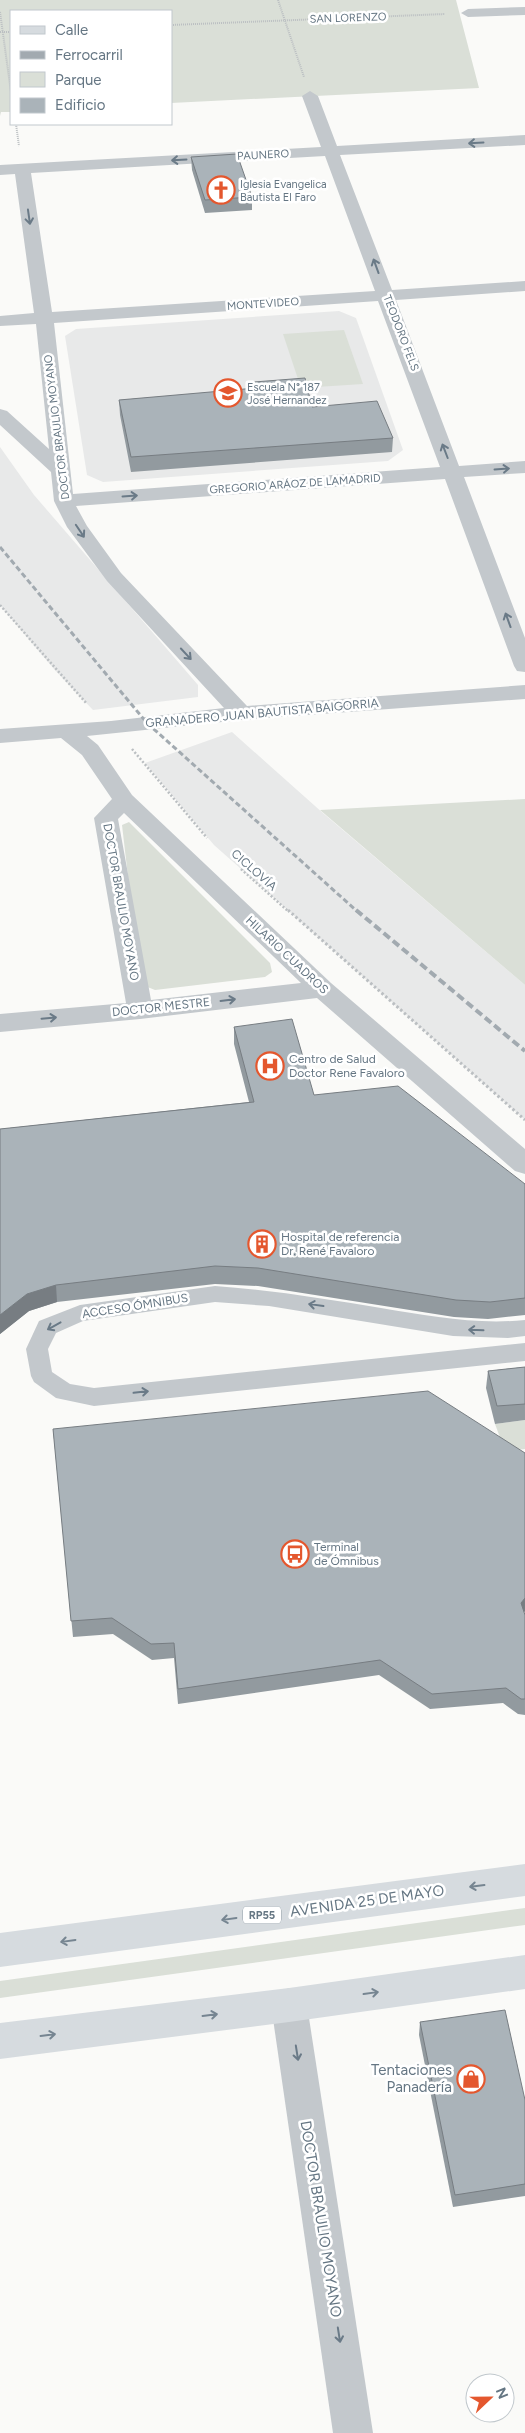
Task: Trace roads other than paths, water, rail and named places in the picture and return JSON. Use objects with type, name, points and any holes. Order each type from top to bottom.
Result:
[{"type":"main road","name":"AVENIDA 25 DE MAYO","points":[[0,1950],[525,1880]]},
{"type":"main road","points":[[0,2041],[289,2005],[525,1972]]},
{"type":"street","points":[[468,13],[525,11]]},
{"type":"street","name":"TEODORO FELS","points":[[310,96],[333,151],[525,666]]},
{"type":"street","name":"PAUNERO","points":[[0,170],[525,140]]},
{"type":"street","name":"DOCTOR BRAULIO MOYANO","points":[[22,168],[44,318],[64,501],[77,527],[114,577],[241,713]]},
{"type":"street","name":"MONTEVIDEO","points":[[0,321],[525,286]]},
{"type":"street","points":[[0,415],[62,472]]},
{"type":"street","name":"GREGORIO ARÁOZ DE LAMADRID","points":[[64,501],[525,467]]},
{"type":"street","name":"GRANADERO JUAN BAUTISTA BAIGORRIA","points":[[0,736],[111,728],[241,713],[525,692]]},
{"type":"street","name":"HILARIO CUADROS","points":[[66,731],[90,750],[124,800],[322,989],[525,1164]]},
{"type":"street","name":"DOCTOR BRAULIO MOYANO","points":[[124,800],[106,818],[140,1010]]},
{"type":"street","name":"DOCTOR MESTRE","points":[[0,1023],[140,1010],[322,989]]},
{"type":"street","name":"DOCTOR BRAULIO MOYANO","points":[[289,2005],[353,2433]]},
{"type":"lane","name":"ACCESO ÓMNIBUS","points":[[525,1328],[508,1330],[453,1328],[278,1299],[215,1294],[80,1313],[47,1327],[37,1349],[42,1376],[64,1392],[94,1398],[525,1352]]},
{"type":"railway","points":[[0,547],[147,723],[358,912]]},
{"type":"railway","points":[[356,910],[525,1051]]},
{"type":"place","name":"Iglesia Evangelica Bautista El Faro","points":[[221,190]]},
{"type":"place","name":"Escuela N° 187 José Hernandez","points":[[228,393]]},
{"type":"place","name":"Centro de Salud Doctor Rene Favaloro","points":[[270,1066]]},
{"type":"place","name":"Hospital de referencia Dr. René Favaloro","points":[[262,1244]]},
{"type":"place","name":"Terminal de Ómnibus","points":[[295,1554]]},
{"type":"place","name":"Tentaciones Panadería","points":[[471,2079]]}]
